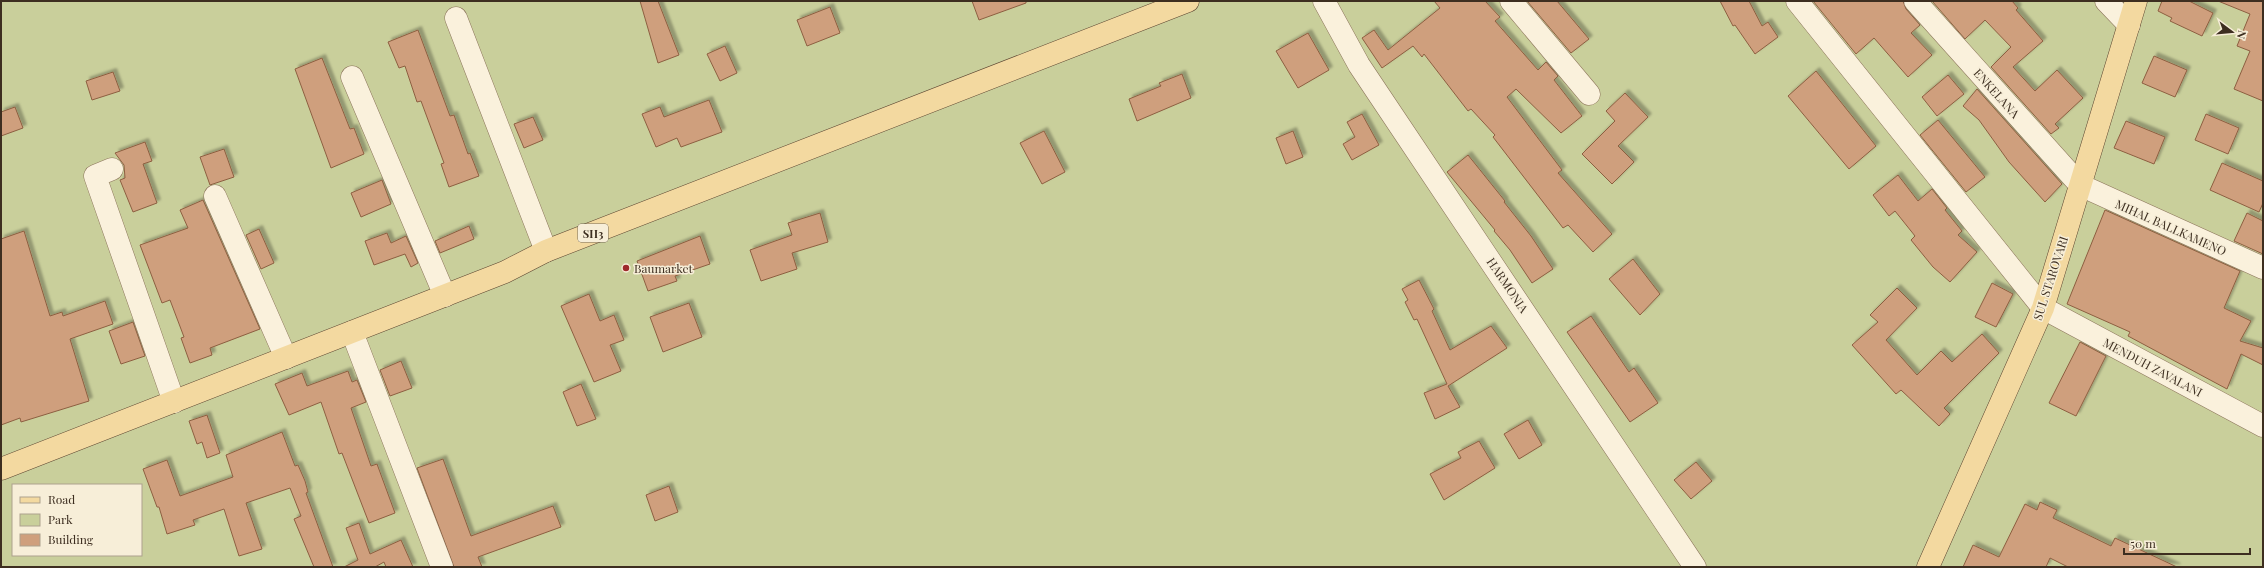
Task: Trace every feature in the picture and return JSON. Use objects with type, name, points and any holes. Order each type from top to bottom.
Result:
[{"type":"main road","name":"SH3","points":[[1,469],[505,272],[546,251],[1188,1]]},
{"type":"main road","name":"SUL STAROVARI","points":[[1928,567],[2043,308],[2136,1]]},
{"type":"street","name":"HARMONIA","points":[[1324,1],[1359,65],[1695,567]]},
{"type":"street","points":[[1511,1],[1589,94]]},
{"type":"street","points":[[1797,1],[2043,308]]},
{"type":"street","name":"ENKELANA","points":[[1914,1],[2080,185]]},
{"type":"street","points":[[2106,1],[2129,25]]},
{"type":"street","points":[[456,18],[546,251]]},
{"type":"street","points":[[352,77],[445,296]]},
{"type":"street","points":[[112,169],[95,176],[174,402]]},
{"type":"street","name":"MIHAL BALLKAMENO","points":[[2080,185],[2263,268]]},
{"type":"street","points":[[216,196],[286,358]]},
{"type":"street","name":"MENDUH ZAVALANI","points":[[2043,308],[2263,426]]},
{"type":"street","points":[[352,332],[442,567]]},
{"type":"green space","points":[[1,1],[2263,1],[2263,567],[1,567]]},
{"type":"building","points":[[640,1],[658,1],[679,55],[658,63]]},
{"type":"building","points":[[972,1],[1026,1],[1026,3],[979,20]]},
{"type":"building","points":[[1434,1],[1485,1],[1500,17],[1495,21],[1538,70],[1546,62],[1558,76],[1554,80],[1582,116],[1561,133],[1516,89],[1507,97],[1562,170],[1558,173],[1612,234],[1593,252],[1568,225],[1563,228],[1493,137],[1495,135],[1471,109],[1468,111],[1424,54],[1422,57],[1413,46],[1382,68],[1362,38],[1374,30],[1388,50],[1440,8]]},
{"type":"building","points":[[1527,1],[1557,1],[1589,39],[1571,53]]},
{"type":"building","points":[[1720,1],[1749,1],[1762,26],[1768,22],[1778,37],[1755,54],[1735,25],[1733,26]]},
{"type":"building","points":[[1813,1],[1903,1],[1906,9],[1920,25],[1911,33],[1932,55],[1908,77],[1874,38],[1856,54]]},
{"type":"building","points":[[1932,1],[2012,1],[2018,8],[2016,10],[2043,41],[2013,67],[2035,91],[2057,70],[2083,98],[2055,124],[2059,128],[2051,134],[1991,67],[2011,47],[1985,20],[1965,39]]},
{"type":"building","points":[[2162,1],[2189,1],[2213,13],[2202,36],[2170,21],[2172,18],[2158,11]]},
{"type":"building","points":[[2218,1],[2263,1],[2263,101],[2234,89],[2250,51],[2237,46],[2250,14]]},
{"type":"building","points":[[830,7],[840,33],[807,46],[797,20]]},
{"type":"building","points":[[418,30],[450,116],[454,115],[468,154],[470,153],[479,176],[449,187],[441,164],[444,163],[421,101],[417,102],[405,66],[399,68],[388,42]]},
{"type":"building","points":[[1308,33],[1329,70],[1298,88],[1276,51]]},
{"type":"building","points":[[725,46],[737,73],[720,81],[707,54]]},
{"type":"building","points":[[2154,56],[2187,70],[2175,97],[2142,83]]},
{"type":"building","points":[[322,58],[350,129],[354,128],[364,154],[331,168],[295,69]]},
{"type":"building","points":[[1816,71],[1876,146],[1849,169],[1788,96]]},
{"type":"building","points":[[113,72],[120,91],[92,100],[86,81]]},
{"type":"building","points":[[1182,74],[1191,98],[1137,121],[1129,99],[1161,86],[1159,83]]},
{"type":"building","points":[[1948,75],[1964,94],[1937,116],[1922,97]]},
{"type":"building","points":[[1977,89],[2062,184],[2045,202],[2009,162],[1979,120],[1963,106]]},
{"type":"building","points":[[1625,93],[1648,117],[1618,146],[1634,162],[1612,184],[1582,154],[1615,121],[1606,111]]},
{"type":"building","points":[[709,100],[722,132],[681,147],[677,138],[656,147],[642,114],[660,107],[664,117]]},
{"type":"building","points":[[15,107],[23,128],[1,136],[1,112]]},
{"type":"building","points":[[1362,114],[1379,145],[1352,160],[1343,144],[1355,137],[1347,122]]},
{"type":"building","points":[[2206,114],[2239,128],[2228,154],[2195,140]]},
{"type":"building","points":[[533,117],[543,140],[524,148],[514,124]]},
{"type":"building","points":[[1938,120],[1985,177],[1966,192],[1920,135]]},
{"type":"building","points":[[2126,121],[2165,137],[2154,164],[2114,148]]},
{"type":"building","points":[[1044,131],[1065,172],[1042,184],[1020,143]]},
{"type":"building","points":[[1293,131],[1303,157],[1286,164],[1276,138]]},
{"type":"building","points":[[145,142],[152,161],[143,164],[157,203],[133,212],[120,180],[125,178],[124,165],[115,153]]},
{"type":"building","points":[[224,149],[234,177],[210,185],[200,157]]},
{"type":"building","points":[[1468,155],[1505,201],[1504,202],[1531,236],[1553,269],[1532,283],[1510,250],[1494,231],[1495,230],[1447,172]]},
{"type":"building","points":[[2222,163],[2263,181],[2263,203],[2259,212],[2210,190]]},
{"type":"building","points":[[1898,175],[1918,201],[1932,189],[1947,208],[1945,210],[1962,231],[1958,235],[1977,252],[1950,282],[1933,267],[1911,240],[1915,236],[1895,211],[1889,216],[1873,195]]},
{"type":"building","points":[[382,180],[391,204],[361,217],[351,193]]},
{"type":"building","points":[[203,200],[260,329],[210,348],[212,355],[190,363],[181,338],[184,337],[170,300],[162,303],[140,245],[188,228],[180,210]]},
{"type":"building","points":[[2105,210],[2240,271],[2224,308],[2251,321],[2240,341],[2263,348],[2263,365],[2241,354],[2227,389],[2128,336],[2130,332],[2067,304]]},
{"type":"building","points":[[820,213],[828,242],[792,253],[797,269],[761,281],[750,250],[792,235],[788,223]]},
{"type":"building","points":[[2247,213],[2263,221],[2263,254],[2234,241]]},
{"type":"building","points":[[469,226],[474,239],[440,253],[435,241]]},
{"type":"building","points":[[259,229],[274,263],[261,269],[246,235]]},
{"type":"building","points":[[24,231],[50,316],[62,312],[63,316],[105,301],[113,324],[70,339],[89,401],[21,422],[20,418],[1,425],[1,239]]},
{"type":"building","points":[[387,233],[391,243],[406,236],[418,263],[411,267],[405,254],[374,265],[365,241]]},
{"type":"building","points":[[700,236],[710,264],[675,276],[677,281],[648,291],[637,261]]},
{"type":"building","points":[[1633,259],[1660,294],[1640,315],[1609,279]]},
{"type":"building","points":[[1419,280],[1434,309],[1432,311],[1450,350],[1491,326],[1507,348],[1448,386],[1460,407],[1435,419],[1424,393],[1447,384],[1417,319],[1414,320],[1405,302],[1408,300],[1402,289]]},
{"type":"building","points":[[1992,283],[2013,294],[1996,327],[1975,317]]},
{"type":"building","points":[[1897,288],[1917,308],[1886,340],[1917,375],[1941,351],[1952,362],[1982,334],[1999,353],[1944,408],[1950,414],[1939,426],[1901,390],[1896,394],[1852,345],[1878,322],[1870,315]]},
{"type":"building","points":[[589,294],[600,321],[614,315],[624,340],[610,345],[621,371],[594,382],[561,306]]},
{"type":"building","points":[[689,303],[702,337],[663,352],[650,317]]},
{"type":"building","points":[[1591,316],[1629,372],[1634,368],[1658,403],[1630,422],[1567,332]]},
{"type":"building","points":[[133,322],[145,356],[121,364],[109,331]]},
{"type":"building","points":[[2080,342],[2106,356],[2076,416],[2049,403]]},
{"type":"building","points":[[401,361],[412,388],[390,396],[380,370]]},
{"type":"building","points":[[348,371],[352,382],[357,380],[366,402],[351,408],[371,466],[377,464],[395,513],[369,523],[342,453],[339,454],[321,402],[289,415],[275,384],[302,373],[307,386]]},
{"type":"building","points":[[581,384],[596,419],[577,426],[563,392]]},
{"type":"building","points":[[207,415],[220,453],[207,458],[202,442],[197,444],[189,421]]},
{"type":"building","points":[[1528,420],[1542,445],[1519,459],[1504,434]]},
{"type":"building","points":[[282,432],[295,466],[298,465],[305,481],[308,492],[306,493],[333,567],[314,567],[294,519],[301,516],[290,488],[246,503],[262,549],[239,556],[224,509],[193,520],[195,525],[167,534],[159,507],[157,507],[143,469],[167,460],[180,496],[233,477],[226,455]]},
{"type":"building","points":[[1479,441],[1495,468],[1444,500],[1430,474],[1461,458],[1458,452]]},
{"type":"building","points":[[443,459],[471,536],[553,506],[561,527],[478,557],[482,567],[454,567],[417,468]]},
{"type":"building","points":[[1696,462],[1712,481],[1691,499],[1674,480]]},
{"type":"building","points":[[669,486],[678,512],[655,521],[646,495]]},
{"type":"building","points":[[2040,502],[2057,510],[2053,518],[2111,546],[2115,538],[2177,567],[2068,567],[2050,558],[2046,567],[1963,567],[1973,545],[1999,557],[2025,504],[2037,510]]},
{"type":"building","points":[[359,523],[370,554],[401,540],[413,567],[386,567],[384,562],[375,567],[344,567],[358,560],[346,528]]},
{"type":"place","name":"Baumarket","points":[[626,268]]}]
